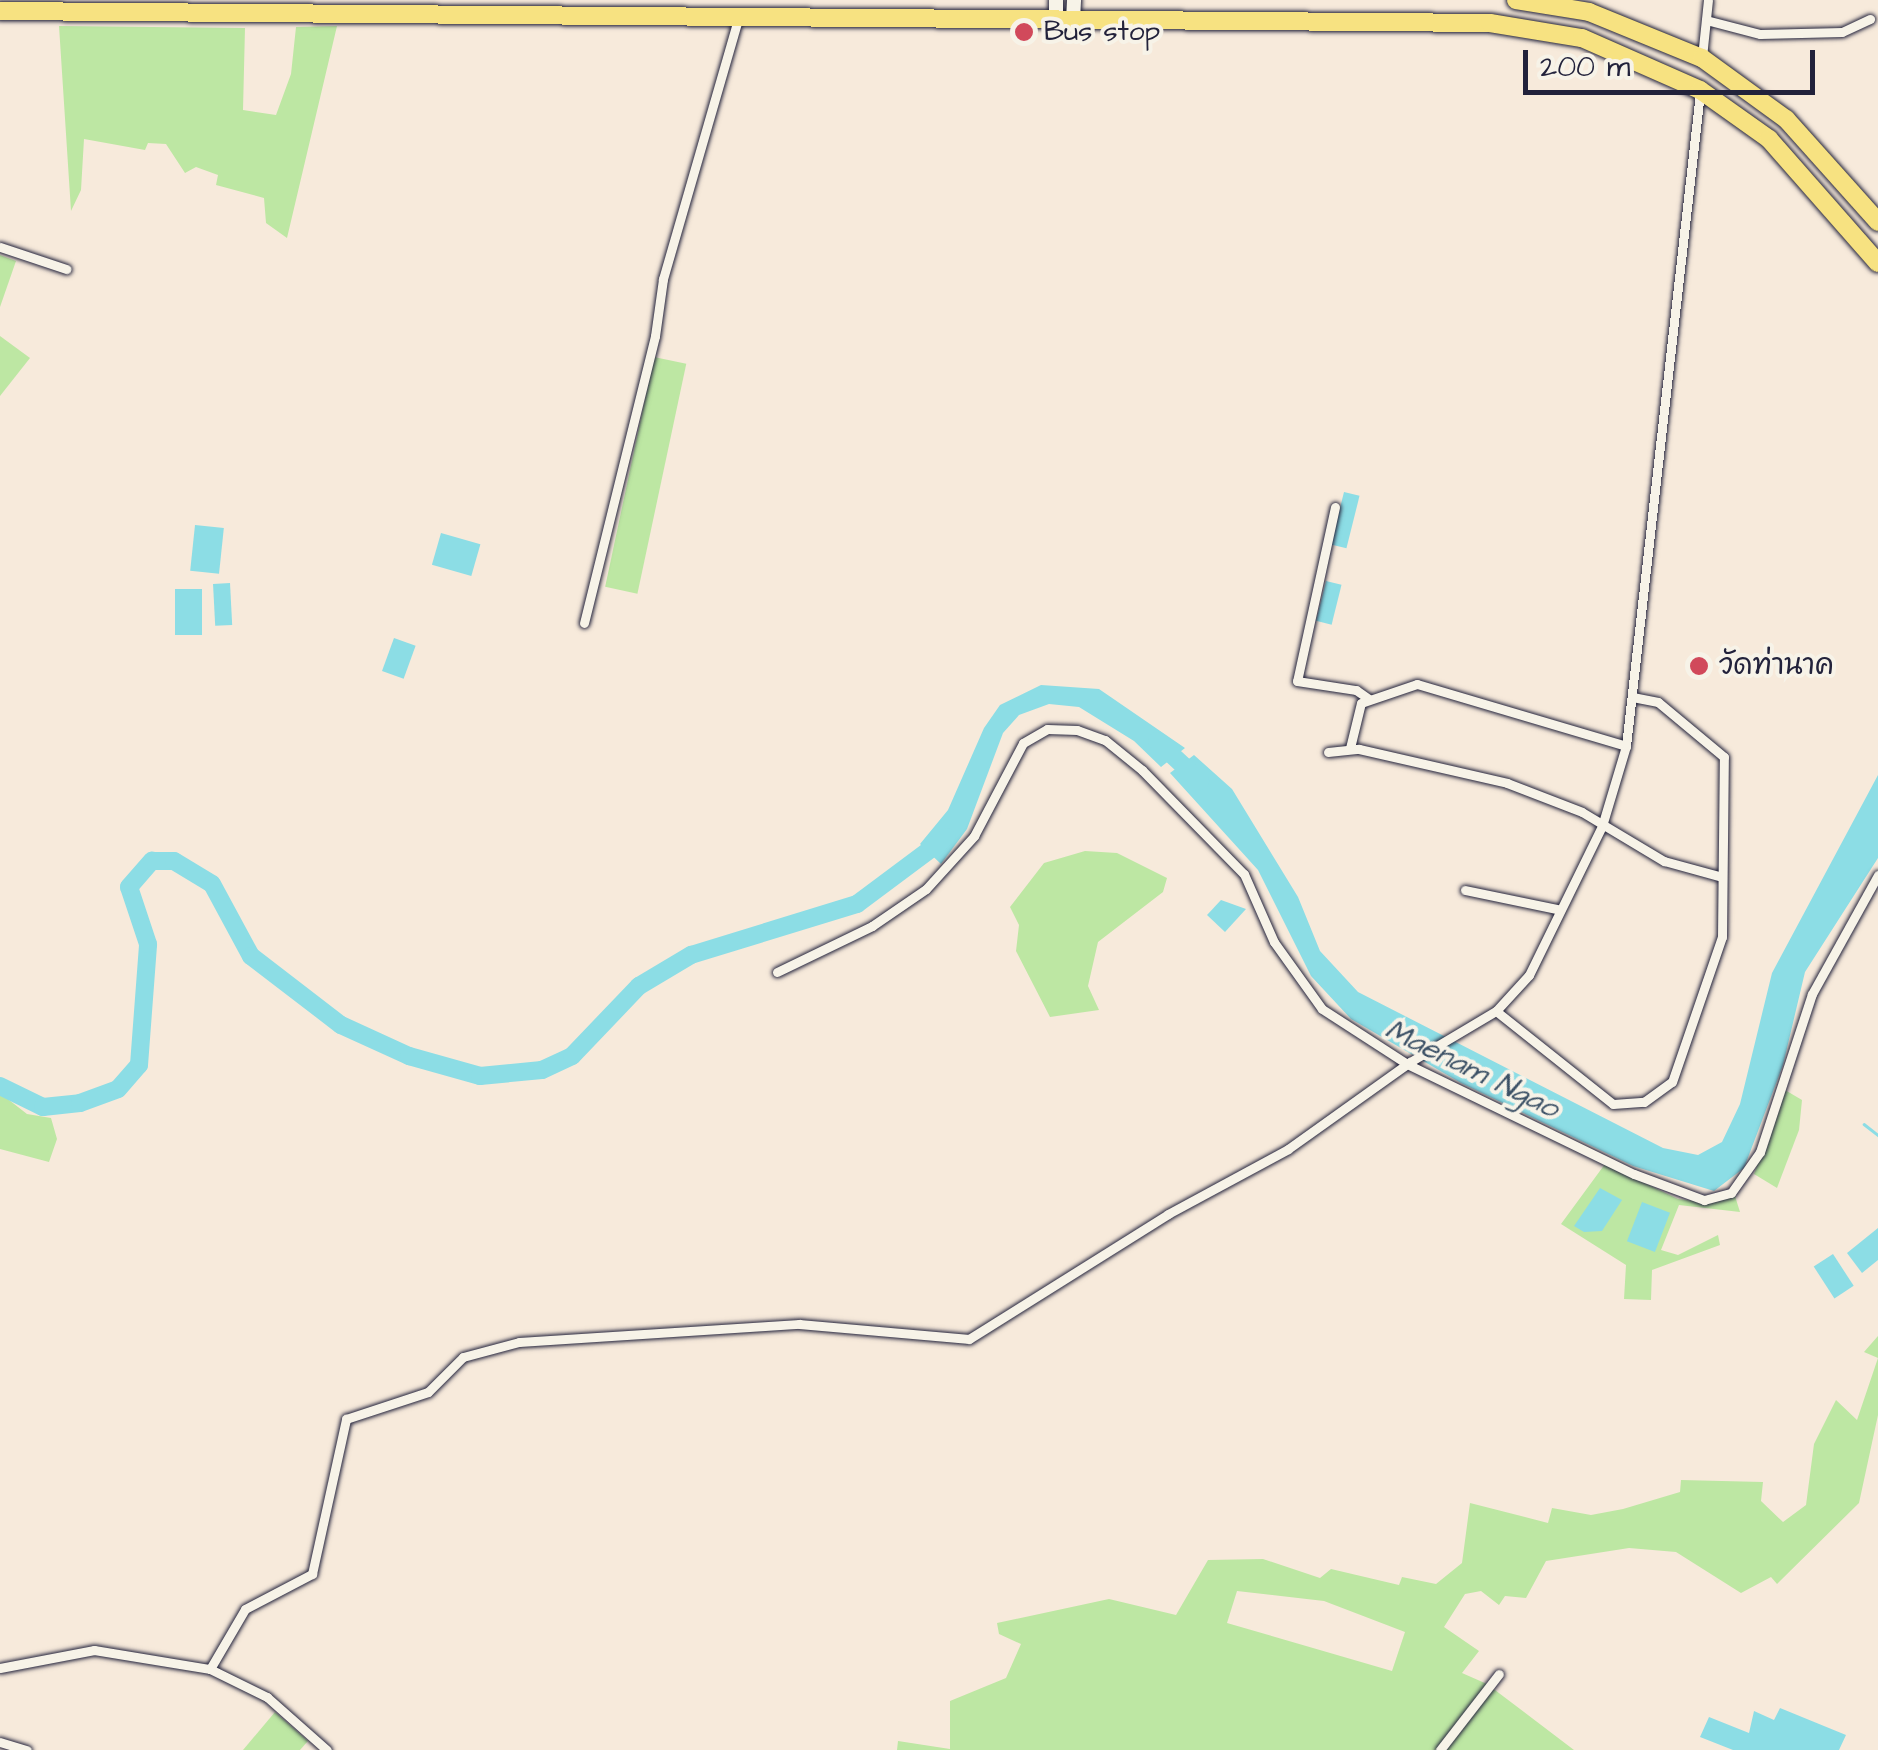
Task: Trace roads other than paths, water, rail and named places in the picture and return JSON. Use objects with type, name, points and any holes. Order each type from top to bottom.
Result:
[{"type":"highway","points":[[1516,0],[1589,12],[1702,58],[1786,118],[1878,222]]},
{"type":"highway","points":[[0,11],[739,16],[1062,13],[1490,23],[1582,38],[1700,90],[1769,139],[1878,263]]},
{"type":"street","points":[[1062,13],[1074,0]]},
{"type":"street","points":[[1702,58],[1708,0]]},
{"type":"street","points":[[584,623],[656,336],[663,279],[739,16]]},
{"type":"street","points":[[1706,20],[1760,34],[1842,32],[1870,18]]},
{"type":"street","points":[[210,1669],[245,1609],[312,1574],[346,1419],[428,1392],[463,1357],[519,1342],[799,1324],[970,1340],[1168,1214],[1288,1149],[1408,1062],[1496,1012],[1529,974],[1557,909],[1602,826],[1626,746],[1700,90]]},
{"type":"street","points":[[0,247],[66,269]]},
{"type":"street","points":[[1335,507],[1298,681],[1369,699]]},
{"type":"street","points":[[1350,748],[1358,710],[1369,699],[1417,684],[1626,746]]},
{"type":"street","points":[[1496,1012],[1613,1104],[1658,1094],[1680,1063],[1722,937],[1724,757],[1658,702],[1632,697]]},
{"type":"street","points":[[777,972],[872,926],[926,889],[974,836],[1022,743],[1059,727],[1105,740],[1192,815],[1249,882],[1274,942],[1309,998],[1408,1062],[1685,1197],[1731,1193],[1760,1152],[1818,981],[1878,876]]},
{"type":"street","points":[[1328,752],[1350,748],[1506,784],[1602,826],[1664,861],[1722,878]]},
{"type":"street","points":[[1464,890],[1557,909]]},
{"type":"street","points":[[0,1668],[94,1650],[210,1669],[267,1696],[327,1750]]},
{"type":"street","points":[[1440,1750],[1499,1674]]},
{"type":"street","points":[[0,1742],[27,1750]]},
{"type":"water","points":[[1344,492],[1360,496],[1346,548],[1331,544]]},
{"type":"water","points":[[195,525],[224,528],[219,574],[190,571]]},
{"type":"water","points":[[441,533],[480,544],[471,576],[432,565]]},
{"type":"water","points":[[1326,581],[1342,585],[1332,625],[1316,621]]},
{"type":"water","points":[[230,583],[232,625],[215,626],[213,584]]},
{"type":"water","points":[[175,589],[202,589],[202,635],[175,635]]},
{"type":"water","points":[[394,638],[416,646],[404,679],[382,671]]},
{"type":"water","points":[[1041,685],[1099,689],[1185,748],[1161,767],[1134,741],[1079,707],[1049,704],[1019,715],[1003,733],[967,829],[941,864],[920,844],[948,810],[984,728],[1000,705]]},
{"type":"water","points":[[1194,755],[1232,789],[1298,897],[1320,951],[1358,992],[1663,1148],[1698,1155],[1722,1142],[1740,1104],[1772,973],[1878,775],[1878,858],[1805,972],[1783,1065],[1744,1168],[1714,1191],[1633,1166],[1461,1083],[1351,1019],[1311,976],[1258,870],[1170,773]]},
{"type":"water","points":[[1221,900],[1246,909],[1225,932],[1207,915]]},
{"type":"water","points":[[1600,1188],[1622,1200],[1602,1231],[1584,1232],[1574,1226]]},
{"type":"water","points":[[1642,1202],[1670,1213],[1655,1252],[1627,1241]]},
{"type":"water","points":[[1878,1228],[1878,1260],[1862,1273],[1847,1253]]},
{"type":"water","points":[[1833,1254],[1854,1286],[1834,1298],[1814,1267]]},
{"type":"water","points":[[1780,1708],[1846,1735],[1839,1750],[1733,1750],[1700,1737],[1709,1717],[1749,1733],[1754,1711],[1774,1720]]},
{"type":"waterway","name":"Maenam Ngao","points":[[1157,741],[1200,781]]},
{"type":"waterway","name":"Maenam Ngao","points":[[0,1086],[43,1107],[80,1103],[118,1089],[139,1065],[148,944],[129,887],[152,861],[174,861],[212,884],[251,956],[341,1025],[409,1056],[480,1076],[542,1070],[572,1056],[639,986],[691,955],[857,904],[947,837]]},
{"type":"waterway","points":[[1864,1124],[1878,1135]]},
{"type":"place","name":"Bus stop","points":[[1024,32]]},
{"type":"place","name":"วัดท่านาค","points":[[1699,666]]}]
